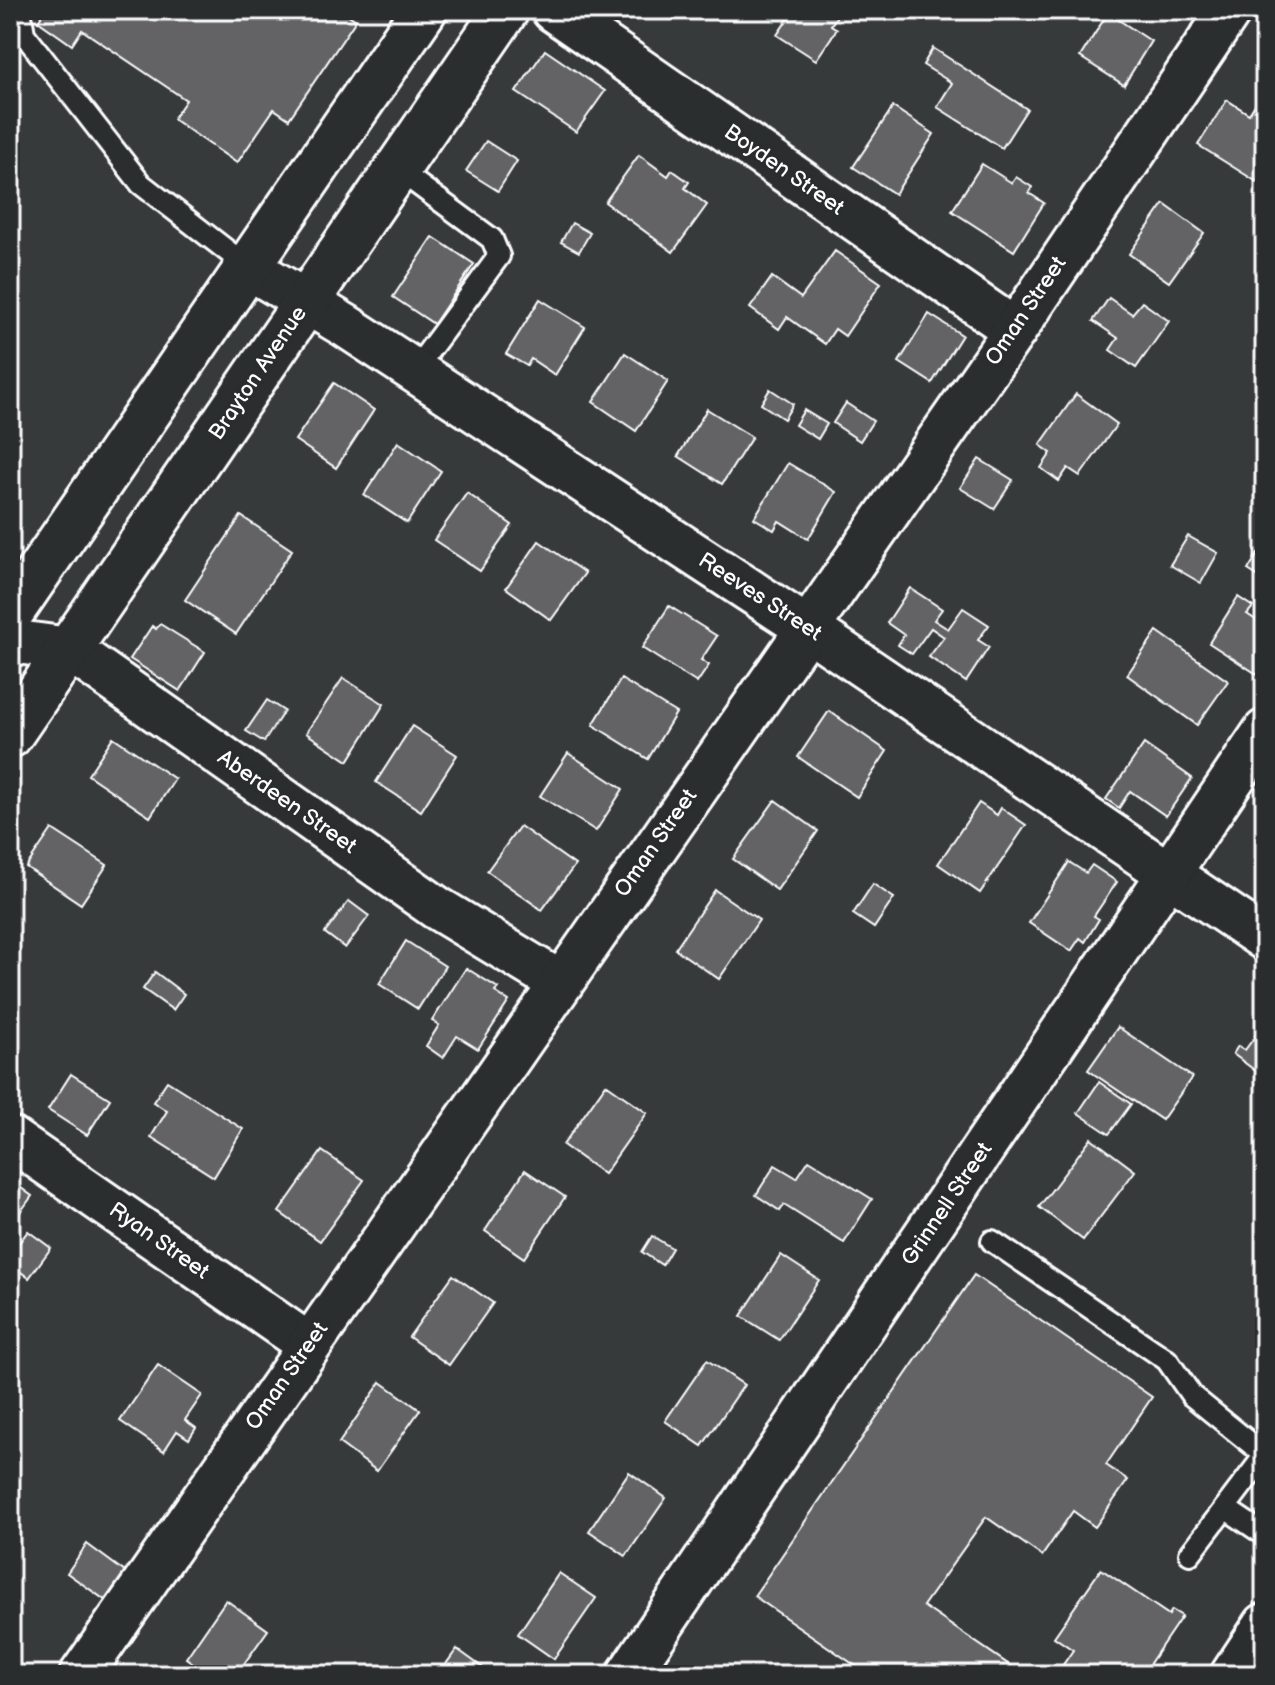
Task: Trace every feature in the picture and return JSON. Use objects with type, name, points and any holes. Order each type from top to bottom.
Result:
[{"type":"main road","points":[[10,614],[424,10]]},
{"type":"main road","name":"Brayton Avenue","points":[[10,735],[506,10]]},
{"type":"street","name":"Boyden Street","points":[[553,10],[1015,330]]},
{"type":"street","name":"Oman Street","points":[[81,1675],[559,982],[1015,330],[1226,12]]},
{"type":"street","name":"Reeves Street","points":[[248,267],[414,371],[807,628],[1265,939]]},
{"type":"street","name":"Aberdeen Street","points":[[10,641],[69,649],[437,908],[559,982]]},
{"type":"street","name":"Grinnell Street","points":[[628,1675],[1265,731]]},
{"type":"street","name":"Ryan Street","points":[[10,1138],[309,1345]]},
{"type":"street","points":[[1232,1675],[1265,1625]]},
{"type":"lane","points":[[20,10],[24,34],[141,184],[248,267]]},
{"type":"lane","points":[[397,169],[492,239],[499,256],[414,371]]},
{"type":"lane","points":[[992,1241],[1167,1360],[1192,1396],[1265,1455],[1190,1554]]},
{"type":"lane","points":[[1225,1508],[1265,1535]]},
{"type":"building","points":[[45,10],[341,10],[356,20],[289,119],[274,109],[237,163],[173,119],[186,100],[82,30],[72,45],[38,21]]},
{"type":"building","points":[[794,10],[828,10],[837,16],[831,25],[837,29],[816,60],[777,35]]},
{"type":"building","points":[[1108,13],[1151,41],[1124,85],[1080,57]]},
{"type":"building","points":[[933,48],[1027,109],[1002,148],[937,107],[952,83],[923,65]]},
{"type":"building","points":[[545,50],[605,91],[576,132],[516,92]]},
{"type":"building","points":[[1265,89],[1265,187],[1198,145],[1227,100],[1249,114]]},
{"type":"building","points":[[893,107],[934,134],[895,194],[853,167]]},
{"type":"building","points":[[486,141],[517,161],[498,191],[466,171]]},
{"type":"building","points":[[639,155],[668,176],[672,170],[689,182],[685,188],[707,205],[673,252],[605,202]]},
{"type":"building","points":[[982,164],[1012,183],[1016,177],[1032,187],[1029,193],[1044,203],[1014,251],[952,211]]},
{"type":"building","points":[[1164,204],[1204,233],[1169,282],[1129,254]]},
{"type":"building","points":[[572,223],[590,233],[579,252],[561,242]]},
{"type":"building","points":[[433,237],[474,264],[434,324],[393,297]]},
{"type":"building","points":[[835,251],[881,283],[845,336],[835,329],[825,344],[787,317],[779,329],[750,308],[772,277],[801,298]]},
{"type":"building","points":[[1109,298],[1132,314],[1142,302],[1169,321],[1136,368],[1110,350],[1118,338],[1093,321]]},
{"type":"building","points":[[540,299],[585,327],[555,375],[531,359],[527,366],[506,354]]},
{"type":"building","points":[[929,314],[962,335],[932,383],[899,362]]},
{"type":"building","points":[[625,353],[668,381],[636,431],[593,402]]},
{"type":"building","points":[[334,383],[374,410],[336,468],[295,440]]},
{"type":"building","points":[[770,389],[793,404],[784,419],[761,404]]},
{"type":"building","points":[[1076,394],[1117,424],[1080,476],[1068,468],[1059,481],[1041,468],[1051,453],[1040,445]]},
{"type":"building","points":[[846,403],[873,421],[860,441],[833,423]]},
{"type":"building","points":[[707,409],[752,437],[722,484],[678,456]]},
{"type":"building","points":[[804,410],[827,424],[818,439],[795,425]]},
{"type":"building","points":[[398,442],[441,471],[407,523],[364,495]]},
{"type":"building","points":[[979,459],[1013,480],[994,509],[960,488]]},
{"type":"building","points":[[788,463],[836,492],[808,539],[779,521],[774,530],[754,518]]},
{"type":"building","points":[[467,493],[512,525],[480,571],[434,540]]},
{"type":"building","points":[[241,516],[292,550],[236,634],[185,600]]},
{"type":"building","points":[[1188,536],[1218,553],[1201,583],[1170,565]]},
{"type":"building","points":[[539,541],[585,573],[551,620],[506,588]]},
{"type":"building","points":[[1265,542],[1265,581],[1248,570]]},
{"type":"building","points":[[910,588],[942,609],[934,620],[948,629],[963,608],[989,625],[978,640],[989,647],[966,682],[929,657],[944,637],[931,628],[912,654],[898,645],[904,635],[887,623]]},
{"type":"building","points":[[1238,597],[1253,607],[1247,614],[1265,626],[1265,668],[1260,676],[1209,643]]},
{"type":"building","points":[[669,606],[717,636],[701,660],[709,665],[697,683],[642,648]]},
{"type":"building","points":[[160,624],[205,652],[180,691],[130,659],[152,626],[156,629]]},
{"type":"building","points":[[1157,631],[1228,681],[1197,725],[1127,675]]},
{"type":"building","points":[[343,678],[384,704],[348,761],[306,733]]},
{"type":"building","points":[[621,679],[676,713],[648,759],[593,725]]},
{"type":"building","points":[[267,700],[284,711],[264,742],[246,731]]},
{"type":"building","points":[[829,711],[887,751],[857,797],[798,757]]},
{"type":"building","points":[[412,726],[457,755],[421,811],[376,782]]},
{"type":"building","points":[[113,737],[175,779],[150,817],[88,775]]},
{"type":"building","points":[[1144,744],[1192,778],[1166,816],[1130,791],[1119,808],[1106,799]]},
{"type":"building","points":[[568,753],[623,789],[596,831],[540,796]]},
{"type":"building","points":[[775,800],[818,831],[777,890],[733,859]]},
{"type":"building","points":[[979,803],[997,815],[1001,808],[1026,825],[980,893],[938,864]]},
{"type":"building","points":[[520,826],[575,865],[542,910],[487,871]]},
{"type":"building","points":[[52,829],[107,865],[81,904],[26,867]]},
{"type":"building","points":[[1069,862],[1086,873],[1092,865],[1117,882],[1094,916],[1099,919],[1085,942],[1080,938],[1071,951],[1029,923]]},
{"type":"building","points":[[873,884],[894,898],[874,928],[853,914]]},
{"type":"building","points":[[715,890],[759,920],[719,979],[675,949]]},
{"type":"building","points":[[349,901],[369,916],[345,948],[325,933]]},
{"type":"building","points":[[406,941],[445,966],[418,1009],[379,984]]},
{"type":"building","points":[[466,968],[498,988],[495,992],[509,1001],[478,1049],[457,1036],[443,1058],[426,1046],[439,1025],[432,1021]]},
{"type":"building","points":[[155,972],[184,994],[173,1010],[143,989]]},
{"type":"building","points":[[1265,1023],[1265,1078],[1233,1054],[1238,1046],[1245,1050]]},
{"type":"building","points":[[1118,1027],[1192,1077],[1162,1120],[1088,1070]]},
{"type":"building","points":[[71,1074],[110,1099],[87,1135],[48,1110]]},
{"type":"building","points":[[167,1081],[243,1129],[214,1177],[151,1137],[167,1111],[153,1102]]},
{"type":"building","points":[[1099,1082],[1131,1104],[1109,1134],[1078,1113]]},
{"type":"building","points":[[606,1084],[647,1113],[604,1174],[563,1145]]},
{"type":"building","points":[[1091,1138],[1135,1171],[1083,1240],[1039,1207]]},
{"type":"building","points":[[322,1151],[364,1180],[320,1241],[279,1212]]},
{"type":"building","points":[[809,1160],[872,1199],[844,1243],[784,1205],[780,1211],[756,1195],[775,1165],[797,1178]]},
{"type":"building","points":[[525,1170],[565,1197],[524,1258],[485,1231]]},
{"type":"building","points":[[10,1180],[32,1196],[10,1226]]},
{"type":"building","points":[[28,1231],[51,1248],[29,1278],[10,1264],[10,1255]]},
{"type":"building","points":[[652,1236],[672,1248],[662,1265],[642,1252]]},
{"type":"building","points":[[781,1255],[819,1280],[779,1340],[741,1316]]},
{"type":"building","points":[[453,1275],[493,1303],[449,1365],[409,1337]]},
{"type":"building","points":[[974,1275],[1152,1397],[1106,1465],[1128,1480],[1095,1527],[1073,1511],[1042,1556],[986,1517],[923,1606],[1024,1675],[869,1675],[754,1596]]},
{"type":"building","points":[[707,1360],[744,1385],[702,1446],[665,1421]]},
{"type":"building","points":[[158,1365],[202,1395],[185,1420],[196,1428],[189,1439],[177,1431],[164,1451],[120,1421]]},
{"type":"building","points":[[381,1382],[420,1410],[377,1471],[339,1443]]},
{"type":"building","points":[[629,1472],[666,1498],[626,1556],[589,1531]]},
{"type":"building","points":[[87,1544],[125,1572],[105,1600],[67,1573]]},
{"type":"building","points":[[1101,1569],[1169,1615],[1172,1610],[1182,1616],[1142,1675],[1056,1675],[1073,1650],[1054,1637]]},
{"type":"building","points":[[559,1573],[596,1598],[554,1659],[518,1634]]},
{"type":"building","points":[[226,1600],[268,1630],[236,1675],[210,1675],[186,1658]]},
{"type":"building","points":[[457,1649],[493,1675],[438,1675]]}]
